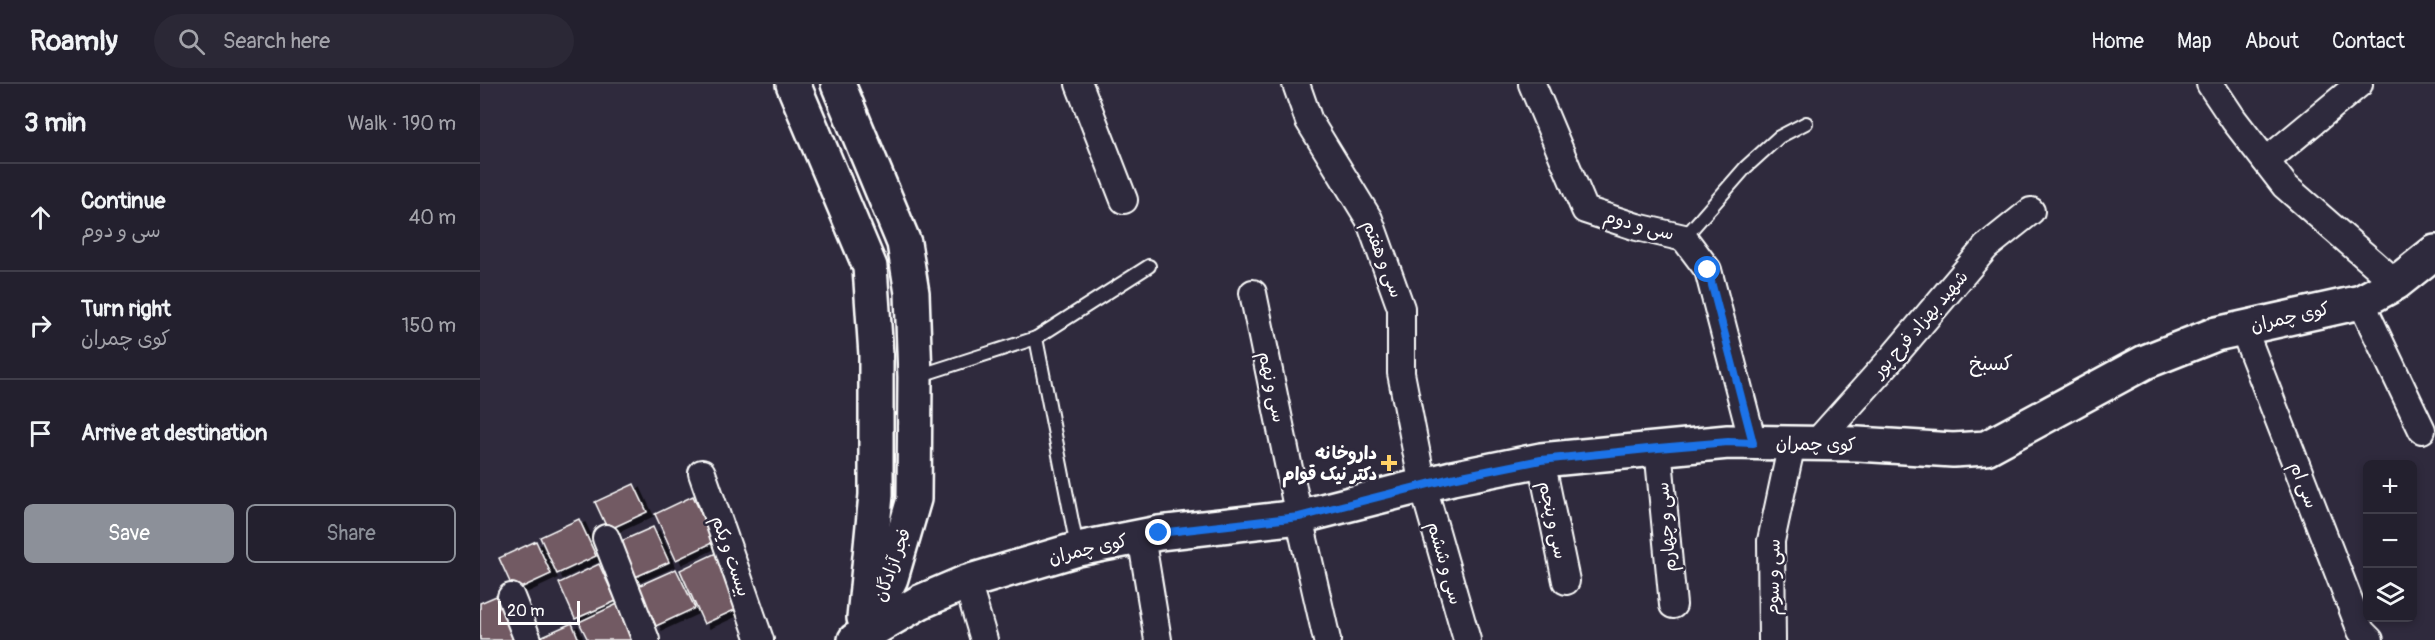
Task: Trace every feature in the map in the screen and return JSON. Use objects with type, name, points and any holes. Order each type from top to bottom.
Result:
[{"type":"street","name":"فجر آزادگان","points":[[793,84],[870,267],[876,355],[876,495],[861,638]]},
{"type":"street","name":"فجر آزادگان","points":[[838,84],[904,243],[912,293],[915,376],[914,499],[891,578],[861,638]]},
{"type":"street","points":[[1079,84],[1124,200]]},
{"type":"street","name":"سی و هفتم","points":[[1296,84],[1309,121],[1370,219],[1401,308],[1401,373],[1423,486]]},
{"type":"street","name":"سی و دوم","points":[[1532,84],[1585,210],[1637,227],[1684,238],[1708,270],[1753,443]]},
{"type":"street","points":[[2211,84],[2234,120],[2285,186],[2396,283]]},
{"type":"street","points":[[2266,161],[2359,84]]},
{"type":"street","name":"شهید بهزاد فرح پور","points":[[1803,443],[1892,358],[1986,247],[2031,211]]},
{"type":"street","name":"کوی چمران","points":[[861,638],[920,602],[968,582],[1078,549],[1141,536],[1299,517],[1541,460],[1728,442],[1953,450],[1986,448],[2145,363],[2216,334],[2361,302],[2396,283],[2435,252]]},
{"type":"street","name":"سی و نهم","points":[[1252,292],[1327,640]]},
{"type":"street","points":[[2361,302],[2422,430]]},
{"type":"street","name":"سی ام","points":[[2243,328],[2361,631],[2370,640]]},
{"type":"street","name":"سی و سوم","points":[[1772,640],[1771,541],[1803,443]]},
{"type":"street","name":"سی و چهارم","points":[[1658,448],[1673,605]]},
{"type":"street","name":"سی و پنجم","points":[[1541,460],[1566,581]]},
{"type":"street","name":"بیست و یکم","points":[[702,473],[760,640]]},
{"type":"street","name":"سی و ششم","points":[[1423,486],[1467,640]]},
{"type":"street","points":[[876,495],[914,499]]},
{"type":"street","points":[[1141,536],[1158,640]]},
{"type":"street","points":[[606,538],[646,640]]},
{"type":"street","points":[[968,582],[984,640]]},
{"type":"street","points":[[512,597],[528,640]]},
{"type":"lane","points":[[1684,238],[1746,167],[1779,137],[1806,123]]},
{"type":"lane","points":[[915,376],[1036,338],[1149,266]]},
{"type":"lane","points":[[1036,338],[1078,549]]},
{"type":"building","points":[[634,484],[647,512],[608,530],[595,502]]},
{"type":"building","points":[[693,496],[714,542],[676,560],[655,514]]},
{"type":"building","points":[[579,519],[596,556],[557,574],[540,537]]},
{"type":"building","points":[[653,527],[669,562],[633,578],[617,543]]},
{"type":"building","points":[[536,541],[551,574],[514,591],[499,558]]},
{"type":"building","points":[[716,553],[741,607],[704,624],[680,570]]},
{"type":"building","points":[[599,564],[616,601],[575,619],[559,583]]},
{"type":"building","points":[[676,569],[695,608],[656,626],[638,586]]},
{"type":"building","points":[[501,594],[523,640],[480,640],[480,603]]},
{"type":"building","points":[[626,600],[640,640],[588,640],[579,622]]},
{"type":"building","points":[[572,623],[579,640],[538,640],[538,638]]},
{"type":"place","name":"داروخانه دکتر نیک قوام","points":[[1389,463]]},
{"type":"district","name":"کسبخ","points":[[1991,363]]},
{"type":"route","points":[[1159,533],[1299,517],[1452,478],[1541,460],[1728,442],[1753,443],[1708,270]]}]
